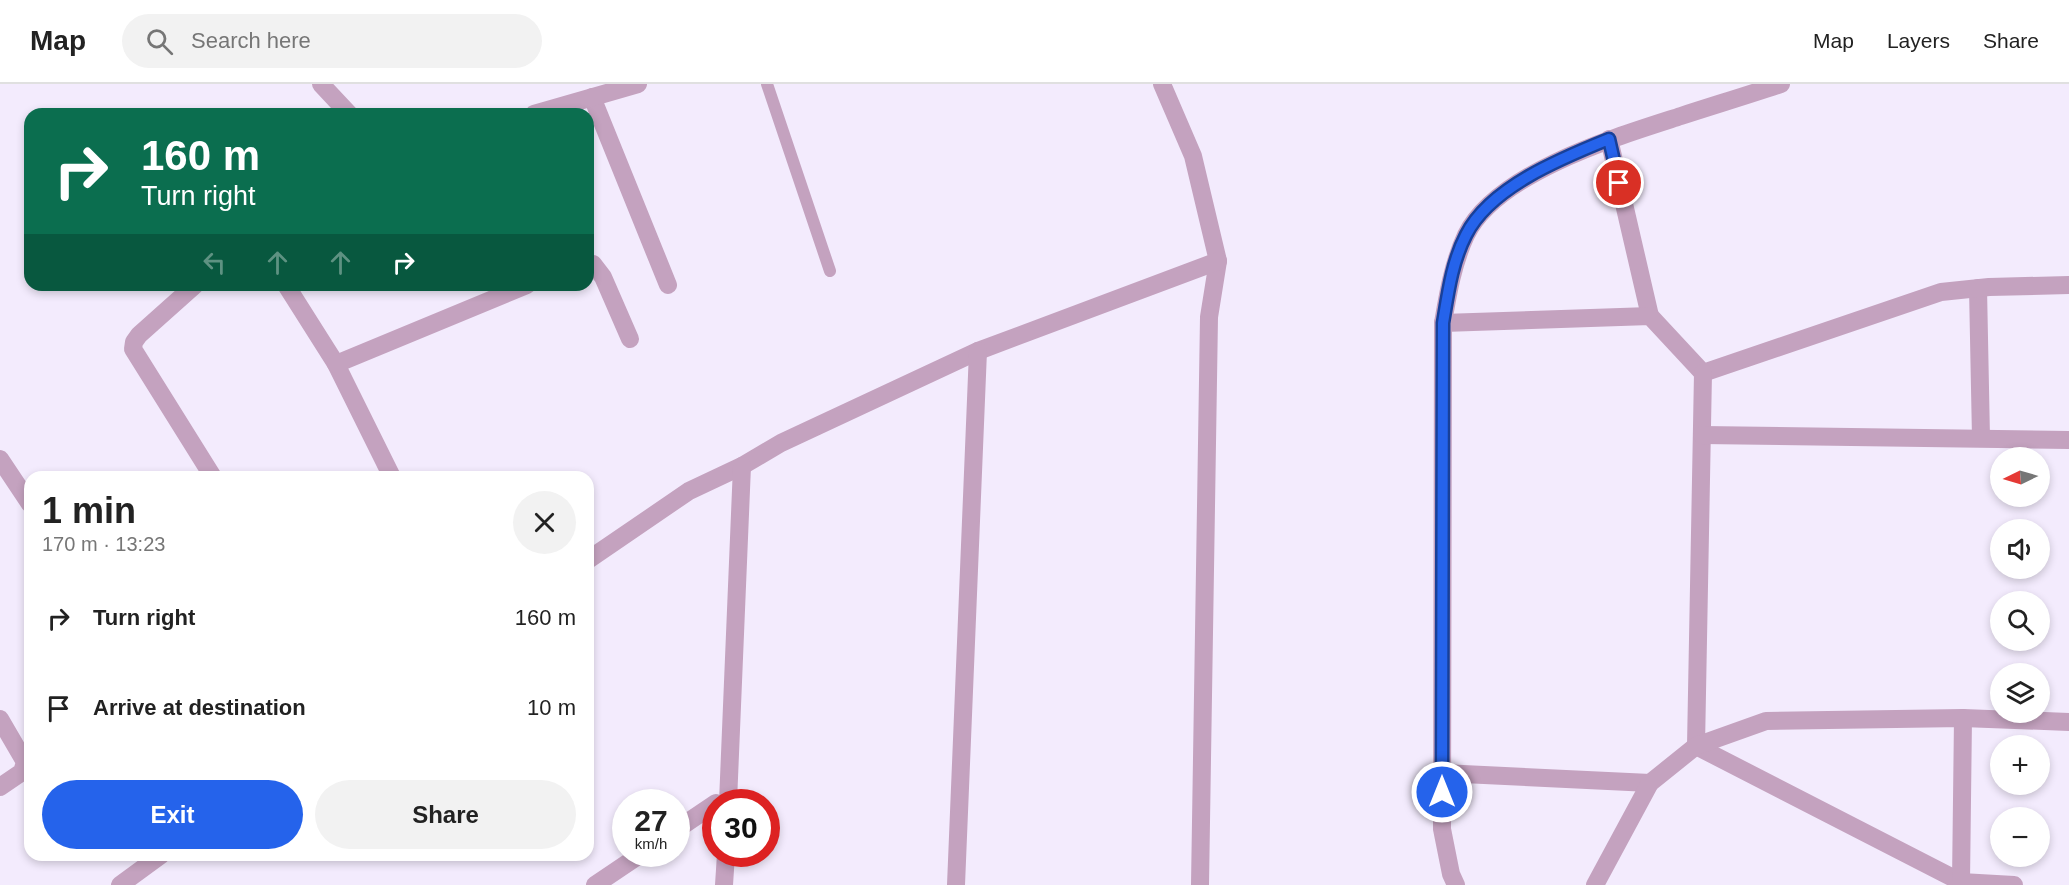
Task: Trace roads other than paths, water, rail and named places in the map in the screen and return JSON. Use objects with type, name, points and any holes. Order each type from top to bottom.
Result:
[{"type":"street","points":[[321,84],[343,108]]},
{"type":"street","points":[[556,108],[638,84]]},
{"type":"street","points":[[1162,84],[1193,156],[1218,261],[1209,317],[1200,885]]},
{"type":"street","points":[[1456,885],[1451,874],[1442,828],[1442,773],[1443,323],[1456,261],[1467,234],[1487,207],[1515,186],[1566,156],[1609,139],[1781,84]]},
{"type":"street","points":[[592,98],[668,285]]},
{"type":"street","points":[[1609,139],[1650,316],[1703,373],[1696,746]]},
{"type":"street","points":[[594,556],[689,491],[742,466],[781,443],[978,351],[1218,261]]},
{"type":"street","points":[[594,265],[603,277],[630,339]]},
{"type":"street","points":[[1703,373],[1941,292],[1978,288],[2069,285]]},
{"type":"street","points":[[1978,288],[1981,438]]},
{"type":"street","points":[[188,291],[139,335],[134,342],[133,349],[209,471]]},
{"type":"street","points":[[290,291],[336,364],[389,471]]},
{"type":"street","points":[[336,364],[512,291]]},
{"type":"street","points":[[1443,323],[1650,316]]},
{"type":"street","points":[[956,885],[978,351]]},
{"type":"street","points":[[1702,435],[2069,440]]},
{"type":"street","points":[[0,459],[24,495]]},
{"type":"street","points":[[723,789],[742,466]]},
{"type":"street","points":[[1961,882],[1963,718]]},
{"type":"street","points":[[1595,885],[1650,783],[1696,746],[1766,721],[1963,718],[2069,722]]},
{"type":"street","points":[[0,720],[24,762]]},
{"type":"street","points":[[1696,746],[1961,882],[2014,885]]},
{"type":"street","points":[[0,787],[24,769]]},
{"type":"street","points":[[1442,773],[1650,783]]},
{"type":"street","points":[[120,885],[153,861]]},
{"type":"street","points":[[595,885],[622,867]]},
{"type":"street","points":[[724,885],[725,867]]},
{"type":"lane","points":[[767,84],[830,271]]}]
